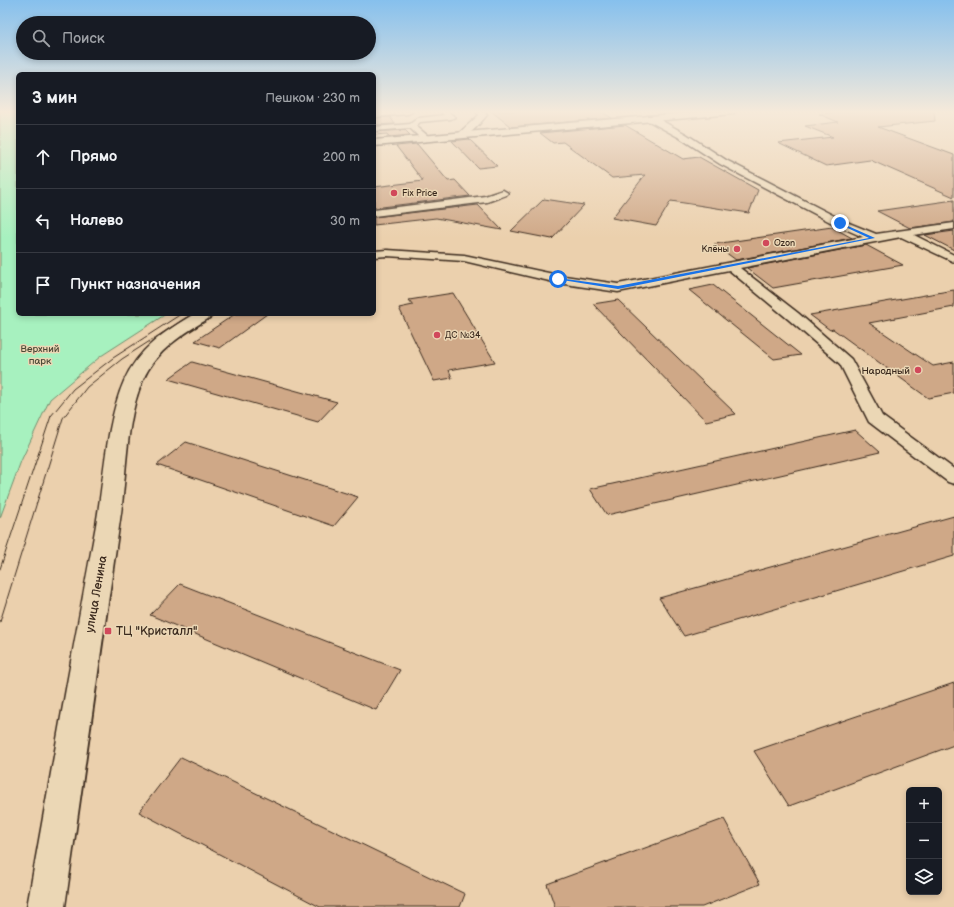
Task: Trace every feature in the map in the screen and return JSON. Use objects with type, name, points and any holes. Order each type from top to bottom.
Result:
[{"type":"street","points":[[710,153],[723,162],[873,238]]},
{"type":"street","points":[[376,213],[487,199],[503,193]]},
{"type":"street","points":[[376,254],[388,253],[464,258],[558,279],[618,288],[873,238],[954,226]]},
{"type":"street","points":[[904,234],[954,259]]},
{"type":"street","points":[[731,266],[793,316],[846,362],[875,419],[954,478]]},
{"type":"street","name":"улица Ленина","points":[[46,907],[87,644],[113,495],[126,401],[141,366],[154,349],[202,316]]},
{"type":"green space","name":"Верхний парк","points":[[0,153],[16,153],[16,316],[163,316],[101,356],[50,399],[21,461],[0,518]]},
{"type":"building","points":[[402,153],[425,153],[448,181],[455,180],[470,196],[376,208],[376,187],[423,181]]},
{"type":"building","points":[[464,153],[484,153],[497,166],[478,168]]},
{"type":"building","points":[[578,153],[673,153],[683,159],[699,157],[758,190],[749,213],[671,201],[656,226],[612,218],[645,175],[612,178]]},
{"type":"building","points":[[800,153],[949,153],[954,155],[954,197],[870,160],[826,166]]},
{"type":"building","points":[[544,199],[584,205],[552,239],[511,231]]},
{"type":"building","points":[[954,200],[954,222],[910,228],[877,211]]},
{"type":"building","points":[[478,205],[502,230],[436,218],[376,225],[376,217]]},
{"type":"building","points":[[832,227],[852,238],[736,260],[714,244]]},
{"type":"building","points":[[954,231],[954,250],[925,235]]},
{"type":"building","points":[[866,245],[903,265],[773,288],[747,268]]},
{"type":"building","points":[[713,285],[801,355],[774,359],[689,290]]},
{"type":"building","points":[[954,290],[954,307],[869,323],[933,366],[954,362],[954,393],[928,398],[833,329],[830,330],[810,315]]},
{"type":"building","name":"ДС №34","points":[[453,293],[495,362],[449,370],[452,378],[434,381],[399,308],[413,305],[409,300]]},
{"type":"building","points":[[618,300],[736,414],[706,421],[593,304]]},
{"type":"building","points":[[232,316],[264,316],[220,348],[195,341]]},
{"type":"building","points":[[192,362],[337,402],[318,422],[168,379]]},
{"type":"building","points":[[855,430],[880,452],[607,515],[590,489]]},
{"type":"building","points":[[186,442],[358,497],[334,526],[157,465]]},
{"type":"building","points":[[954,516],[954,556],[684,636],[659,598]]},
{"type":"building","points":[[180,584],[400,670],[376,710],[150,615]]},
{"type":"building","points":[[954,683],[954,745],[789,806],[754,751]]},
{"type":"building","points":[[181,757],[465,894],[460,907],[320,907],[139,812]]},
{"type":"building","points":[[724,819],[760,884],[702,907],[555,907],[547,884]]},
{"type":"tram line","points":[[0,569],[51,416],[73,389],[113,358],[178,316]]},
{"type":"tram line","points":[[0,622],[63,418],[87,387],[122,359],[189,316]]},
{"type":"place","name":"Fix Price","points":[[394,193]]},
{"type":"place","name":"Ozon","points":[[766,243]]},
{"type":"place","name":"Клёны","points":[[737,249]]},
{"type":"place","name":"ДС №34","points":[[437,335]]},
{"type":"place","name":"Народный","points":[[918,370]]},
{"type":"place","name":"ТЦ \"Кристалл\"","points":[[108,631]]},
{"type":"route","points":[[558,279],[618,288],[873,238],[840,223]]}]
